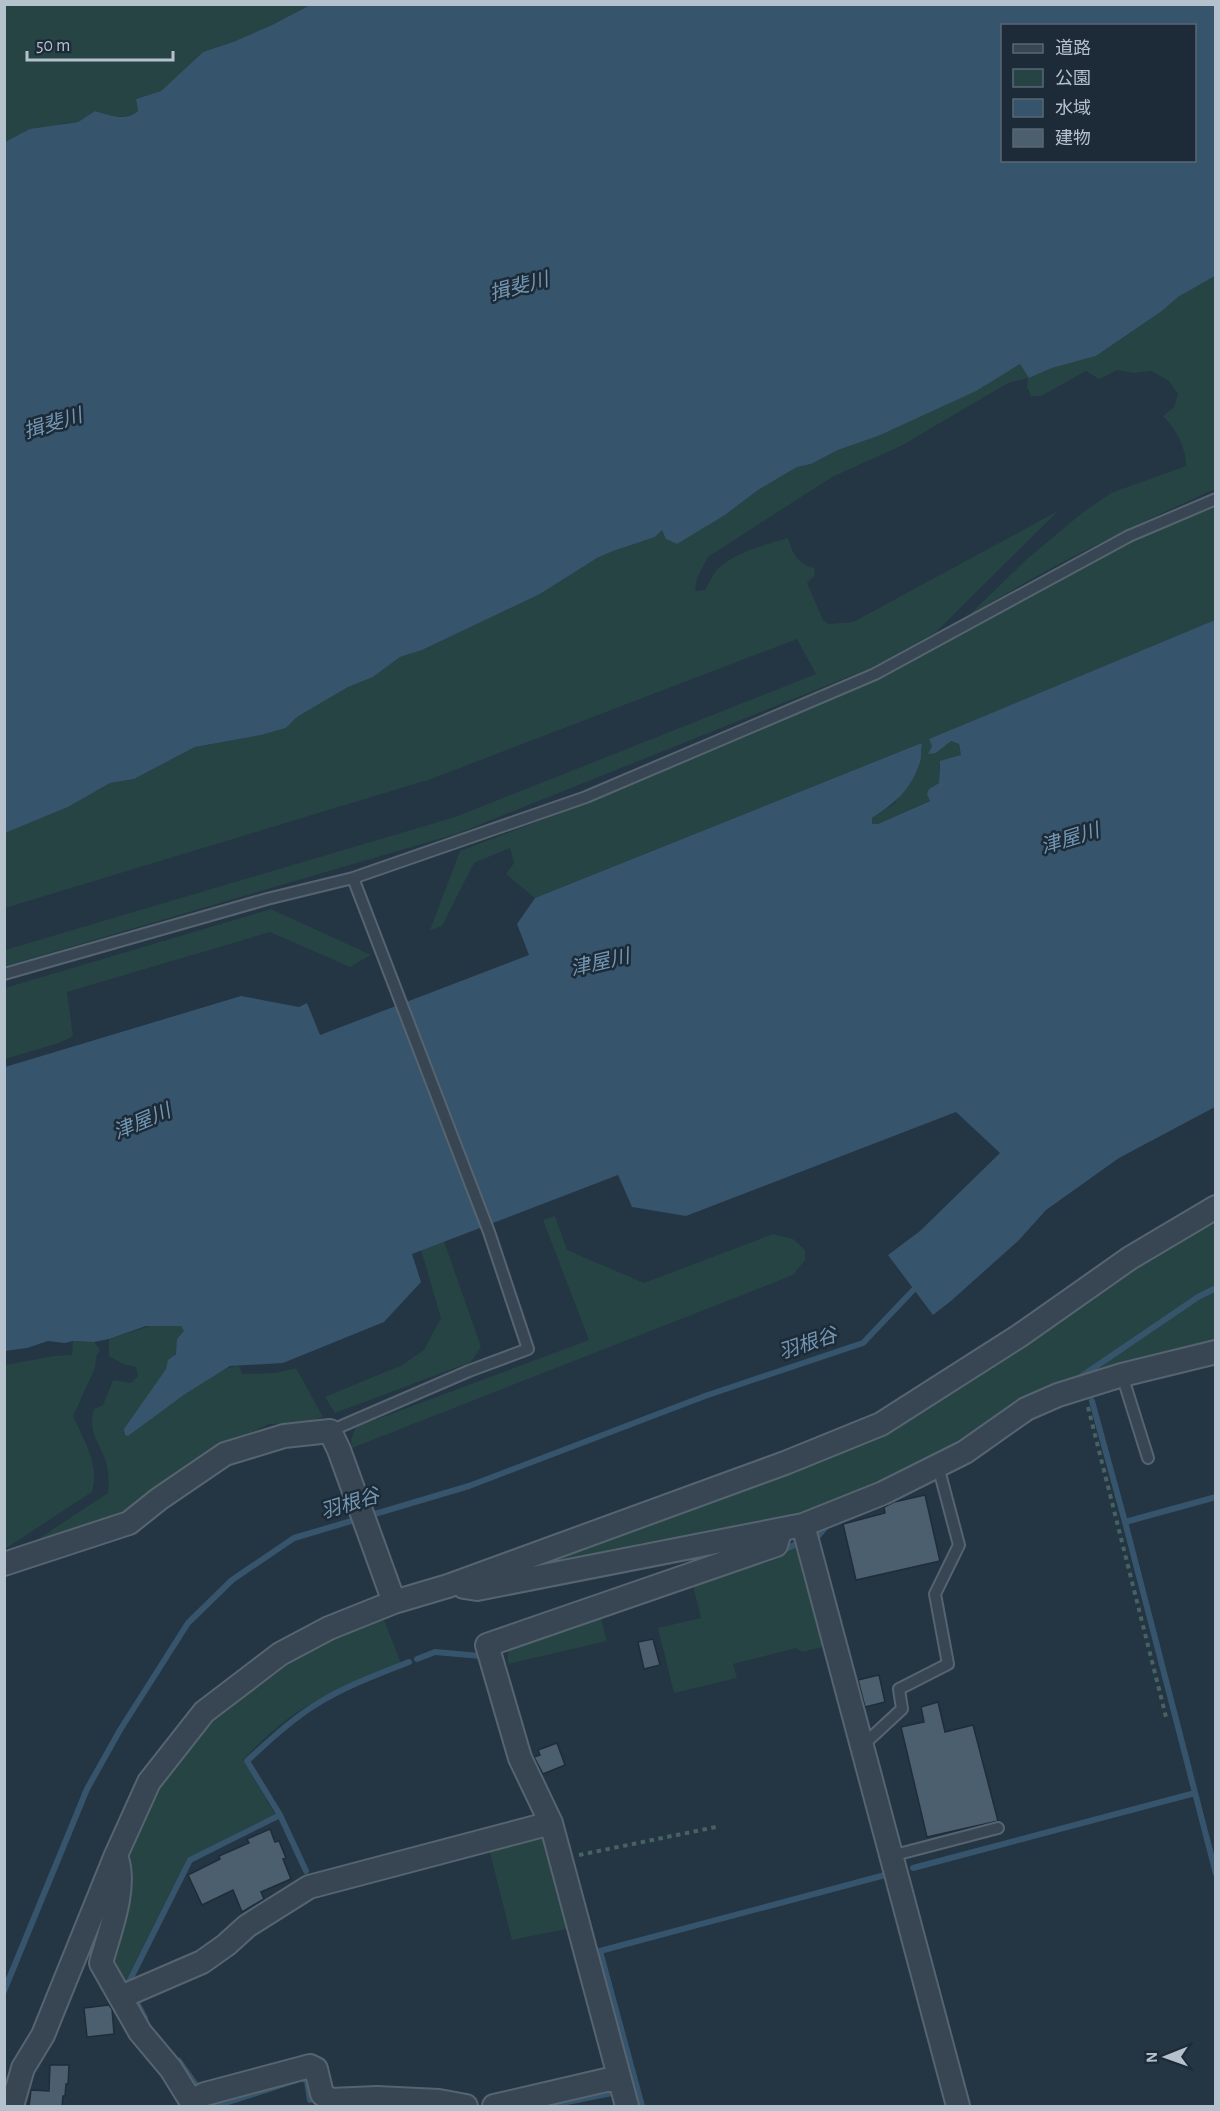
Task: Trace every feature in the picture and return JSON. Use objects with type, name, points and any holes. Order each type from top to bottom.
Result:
[{"type":"street","points":[[448,1586],[785,1463],[881,1424],[1019,1336],[1130,1258],[1215,1208]]},
{"type":"street","points":[[12,2106],[23,2068],[43,2036],[116,1855],[149,1782],[204,1712],[280,1654],[391,1593],[448,1586],[477,1589],[803,1525],[883,1493],[965,1452],[1026,1408],[1083,1387],[1215,1352]]},
{"type":"street","points":[[4,1564],[129,1523],[159,1498],[225,1454],[284,1436],[335,1441],[391,1593]]},
{"type":"street","points":[[803,1525],[958,2106]]},
{"type":"street","points":[[627,2106],[551,1823],[520,1758],[486,1645],[776,1545],[780,1531]]},
{"type":"street","points":[[121,1997],[202,1962],[247,1926],[309,1887],[551,1823]]},
{"type":"street","points":[[116,1855],[120,1869],[119,1893],[101,1963],[140,2032],[171,2069],[193,2104],[205,2094],[310,2066],[316,2069],[322,2094],[330,2100],[377,2098],[439,2101],[466,2106]]},
{"type":"street","points":[[494,2106],[619,2077]]},
{"type":"lane","points":[[4,974],[353,878],[586,797],[866,678],[1129,536],[1215,499]]},
{"type":"lane","points":[[335,1441],[469,1371],[528,1349],[489,1232],[353,878]]},
{"type":"lane","points":[[1122,1376],[1148,1458]]},
{"type":"lane","points":[[862,1746],[902,1709],[899,1689],[948,1664],[935,1594],[959,1545],[938,1466]]},
{"type":"lane","points":[[891,1856],[998,1828]]},
{"type":"path","points":[[1083,1387],[1166,1717]]},
{"type":"path","points":[[561,1858],[716,1827]]},
{"type":"green space","points":[[4,5],[310,5],[272,25],[203,52],[161,91],[136,99],[138,111],[133,114],[117,116],[95,111],[78,122],[65,123],[5,142]]},
{"type":"green space","points":[[1215,276],[1215,489],[1088,549],[966,618],[1028,558],[1082,513],[1111,493],[1186,466],[1179,439],[1163,416],[1174,407],[1178,394],[1168,380],[1151,371],[1133,373],[1117,370],[1099,379],[1086,371],[1041,396],[1031,396],[1027,387],[1028,378],[1008,383],[901,446],[832,477],[708,557],[697,578],[695,591],[705,590],[712,576],[724,563],[751,550],[788,538],[796,557],[814,568],[815,575],[807,583],[823,620],[829,624],[853,622],[1058,511],[936,632],[873,667],[459,833],[5,966],[5,950],[455,817],[816,674],[797,639],[431,779],[5,908],[5,833],[68,807],[110,783],[134,779],[195,747],[286,728],[297,717],[348,687],[373,677],[400,657],[422,650],[540,594],[597,558],[655,537],[662,530],[677,543],[725,515],[758,490],[797,467],[811,464],[838,450],[878,436],[1021,364],[1029,378],[1052,368],[1096,356],[1162,311],[1178,297]]},
{"type":"green space","points":[[1215,505],[1215,620],[930,739],[932,746],[929,753],[936,753],[951,741],[959,744],[961,755],[939,765],[939,783],[929,789],[931,800],[878,824],[872,824],[872,818],[895,803],[920,751],[919,744],[535,898],[506,874],[514,863],[510,848],[474,863],[442,926],[430,930],[460,851],[587,803],[827,701],[980,625],[1007,607],[1131,541]]},
{"type":"green space","points":[[271,909],[371,955],[350,967],[270,932],[67,992],[73,1036],[59,1043],[5,1059],[5,988]]},
{"type":"green space","points":[[555,1216],[567,1250],[644,1283],[773,1234],[793,1239],[805,1250],[805,1260],[793,1275],[352,1448],[351,1439],[356,1427],[589,1340],[543,1220]]},
{"type":"green space","points":[[1215,1220],[1215,1347],[1085,1380],[877,1487],[800,1518],[648,1552],[644,1542],[595,1559],[489,1582],[826,1460],[886,1431],[1133,1266]]},
{"type":"green space","points":[[444,1241],[481,1347],[471,1362],[335,1413],[325,1397],[402,1365],[424,1350],[441,1318],[421,1250]]},
{"type":"green space","points":[[153,1325],[181,1326],[184,1331],[177,1343],[176,1353],[128,1436],[198,1384],[213,1375],[239,1366],[242,1374],[276,1373],[296,1368],[323,1417],[303,1423],[269,1424],[220,1450],[122,1516],[38,1545],[38,1539],[108,1493],[106,1463],[94,1435],[92,1423],[94,1409],[103,1405],[113,1380],[131,1383],[138,1376],[136,1367],[123,1364],[109,1356],[109,1339]]},
{"type":"green space","points":[[73,1341],[94,1342],[100,1350],[96,1357],[95,1368],[73,1416],[92,1462],[94,1482],[92,1492],[5,1549],[5,1365],[72,1355]]},
{"type":"green space","points":[[800,1544],[831,1645],[802,1652],[796,1648],[733,1664],[737,1678],[674,1693],[658,1628],[701,1618],[693,1586],[785,1554]]},
{"type":"green space","points":[[601,1619],[607,1641],[508,1664],[508,1650]]},
{"type":"green space","points":[[384,1620],[401,1663],[308,1705],[275,1729],[243,1760],[275,1814],[188,1858],[126,1981],[120,1983],[107,1957],[127,1883],[129,1847],[157,1791],[181,1755],[213,1718],[285,1663],[335,1637]]},
{"type":"green space","points":[[547,1833],[571,1928],[512,1940],[488,1845]]},
{"type":"water","name":"揖斐川","points":[[310,5],[1215,5],[1215,276],[1178,297],[1162,311],[1096,356],[1052,368],[1029,378],[1020,364],[976,391],[878,436],[838,450],[811,464],[797,467],[677,544],[666,539],[662,530],[655,537],[597,558],[540,594],[422,650],[400,657],[373,677],[348,687],[297,717],[286,728],[195,747],[134,779],[110,783],[68,807],[5,833],[5,142],[30,129],[78,122],[95,111],[117,117],[133,114],[138,111],[136,99],[161,91],[203,52],[233,42]]},
{"type":"water","name":"津屋川","points":[[1215,620],[1215,1107],[1119,1158],[1046,1210],[1019,1240],[933,1315],[888,1255],[920,1231],[1000,1153],[956,1112],[686,1216],[632,1207],[618,1175],[412,1254],[421,1282],[384,1322],[283,1363],[230,1366],[185,1394],[128,1436],[125,1435],[124,1429],[166,1369],[168,1360],[176,1354],[177,1339],[184,1331],[181,1326],[146,1326],[94,1342],[48,1341],[27,1348],[5,1351],[5,1067],[241,996],[299,1007],[307,1003],[320,1035],[529,955],[517,924],[535,898],[919,744],[922,744],[921,760],[912,780],[895,801],[872,818],[872,824],[878,824],[930,801],[927,794],[929,789],[939,783],[940,761],[961,755],[959,744],[951,741],[936,753],[928,754],[932,746],[929,739]]},
{"type":"building","points":[[925,1495],[940,1561],[856,1580],[843,1524],[885,1513],[884,1507],[894,1502]]},
{"type":"building","points":[[653,1639],[660,1665],[644,1669],[638,1642]]},
{"type":"building","points":[[879,1675],[885,1702],[865,1707],[858,1680]]},
{"type":"building","points":[[938,1702],[945,1732],[973,1725],[998,1821],[927,1837],[901,1727],[924,1722],[921,1707]]},
{"type":"building","points":[[557,1743],[565,1765],[543,1774],[534,1757],[540,1755],[538,1750]]},
{"type":"building","points":[[270,1829],[275,1842],[279,1841],[291,1879],[261,1892],[264,1899],[242,1912],[233,1890],[202,1905],[188,1875],[220,1859],[219,1856],[249,1843],[247,1839]]},
{"type":"building","points":[[109,2005],[112,2009],[114,2034],[87,2037],[84,2008]]},
{"type":"building","points":[[50,2065],[69,2065],[68,2084],[66,2084],[62,2106],[29,2106],[31,2090],[49,2091]]},
{"type":"waterway","name":"羽根谷","points":[[4,1991],[87,1789],[120,1730],[188,1623],[232,1580],[294,1538],[469,1486],[705,1396],[863,1343],[919,1284]]},
{"type":"waterway","points":[[1076,1380],[1198,1297],[1216,1288]]},
{"type":"waterway","points":[[1092,1401],[1125,1522]]},
{"type":"waterway","points":[[1216,1497],[1125,1522],[1216,1874]]},
{"type":"waterway","points":[[818,1536],[829,1523]]},
{"type":"waterway","points":[[782,1551],[800,1542]]},
{"type":"waterway","points":[[417,1659],[435,1652],[481,1656]]},
{"type":"waterway","points":[[129,1982],[190,1860],[280,1815],[247,1761],[310,1708],[353,1685],[409,1662]]},
{"type":"waterway","points":[[913,1868],[1195,1793]]},
{"type":"waterway","points":[[280,1815],[306,1871]]},
{"type":"waterway","points":[[642,2106],[600,1951],[885,1875]]},
{"type":"waterway","points":[[138,2005],[145,2018]]},
{"type":"waterway","points":[[179,2061],[196,2085]]},
{"type":"waterway","points":[[208,2103],[216,2106],[303,2078],[307,2082],[310,2100]]},
{"type":"waterway","points":[[547,2106],[612,2093]]}]
